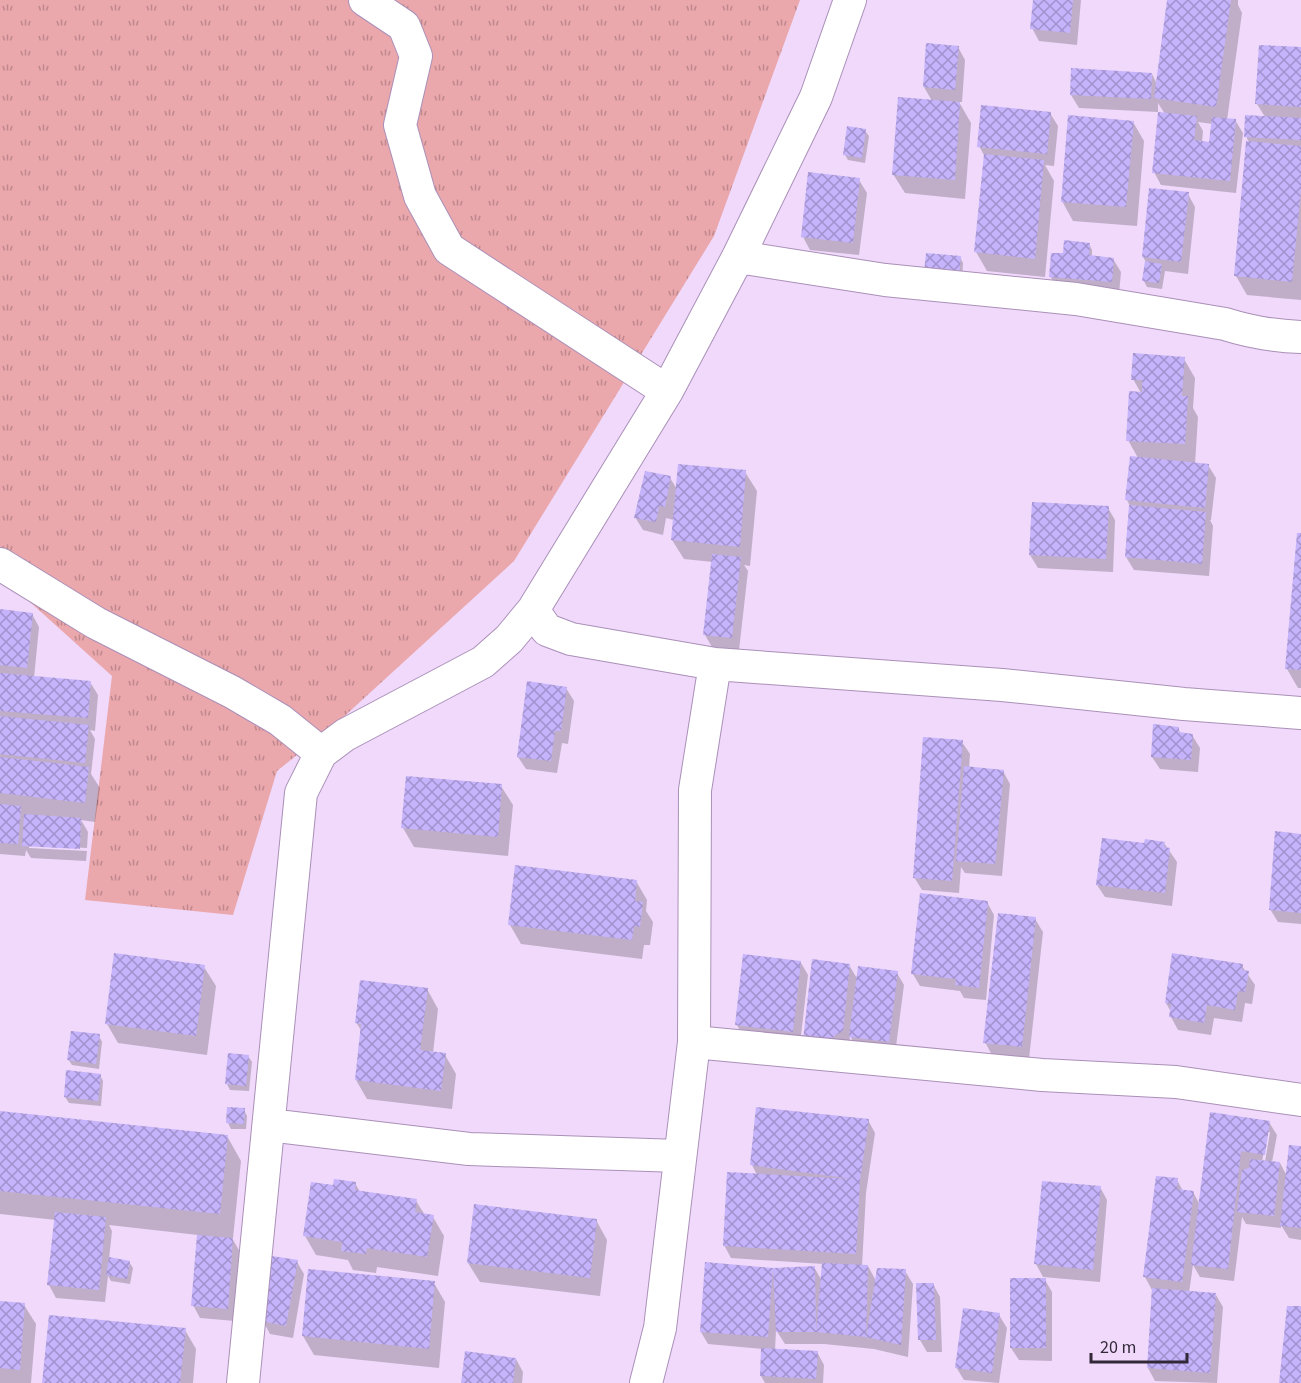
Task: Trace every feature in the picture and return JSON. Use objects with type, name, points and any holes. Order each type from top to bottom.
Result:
[{"type":"street","points":[[365,0],[404,26],[416,56],[400,125],[420,196],[449,249],[667,391]]},
{"type":"street","points":[[243,1383],[301,793],[321,753],[345,735],[483,662],[510,639],[533,610],[667,391],[738,257],[816,97],[850,0]]},
{"type":"street","points":[[738,257],[885,280],[1076,299],[1225,324],[1258,333],[1301,337]]},
{"type":"street","points":[[0,564],[96,622],[232,692],[280,720],[321,753]]},
{"type":"street","points":[[533,610],[547,630],[571,639],[715,664],[1002,685],[1184,704],[1301,713]]},
{"type":"street","points":[[646,1383],[660,1328],[694,1042],[695,790],[715,664]]},
{"type":"street","points":[[694,1042],[1042,1075],[1176,1082],[1301,1100]]},
{"type":"street","points":[[268,1125],[469,1149],[679,1156]]},
{"type":"green space","points":[[0,0],[800,0],[714,236],[514,561],[338,722],[277,771],[233,915],[85,900],[112,676],[0,575]]},
{"type":"building","points":[[1033,0],[1073,0],[1070,33],[1030,29]]},
{"type":"building","points":[[1167,0],[1231,0],[1216,107],[1154,98]]},
{"type":"building","points":[[926,43],[959,46],[955,90],[923,87]]},
{"type":"building","points":[[1259,45],[1301,47],[1301,107],[1255,104]]},
{"type":"building","points":[[1071,68],[1152,73],[1151,99],[1070,95]]},
{"type":"building","points":[[898,97],[960,102],[955,180],[892,175]]},
{"type":"building","points":[[981,105],[1051,112],[1047,154],[977,147]]},
{"type":"building","points":[[1158,112],[1197,116],[1194,140],[1209,142],[1212,117],[1236,119],[1230,181],[1152,173]]},
{"type":"building","points":[[1068,115],[1134,121],[1126,207],[1061,202]]},
{"type":"building","points":[[1245,115],[1301,118],[1301,140],[1244,137]]},
{"type":"building","points":[[847,126],[866,129],[862,158],[843,155]]},
{"type":"building","points":[[1246,141],[1301,146],[1301,189],[1292,282],[1234,276]]},
{"type":"building","points":[[984,154],[1044,160],[1035,259],[974,252]]},
{"type":"building","points":[[808,172],[860,178],[853,243],[801,237]]},
{"type":"building","points":[[1149,188],[1189,192],[1181,262],[1142,257]]},
{"type":"building","points":[[1064,240],[1090,243],[1089,255],[1114,258],[1112,282],[1049,277],[1051,253],[1063,253]]},
{"type":"building","points":[[926,253],[961,256],[959,276],[924,272]]},
{"type":"building","points":[[1145,261],[1162,264],[1159,283],[1142,281]]},
{"type":"building","points":[[1133,353],[1185,357],[1182,396],[1188,396],[1185,444],[1126,441],[1129,391],[1142,392],[1142,380],[1131,380]]},
{"type":"building","points":[[1130,456],[1209,464],[1205,508],[1125,500]]},
{"type":"building","points":[[678,464],[746,470],[740,547],[671,540]]},
{"type":"building","points":[[645,471],[671,476],[665,507],[659,506],[656,522],[634,518]]},
{"type":"building","points":[[1032,502],[1109,506],[1106,559],[1029,555]]},
{"type":"building","points":[[1129,505],[1206,512],[1202,564],[1125,557]]},
{"type":"building","points":[[1297,533],[1301,533],[1301,670],[1285,669]]},
{"type":"building","points":[[712,554],[741,557],[732,638],[703,635]]},
{"type":"building","points":[[0,609],[33,613],[27,668],[0,665]]},
{"type":"building","points":[[0,673],[91,681],[88,718],[0,711]]},
{"type":"building","points":[[527,681],[567,687],[561,731],[555,731],[551,761],[517,757]]},
{"type":"building","points":[[0,716],[89,725],[85,763],[0,754]]},
{"type":"building","points":[[1153,724],[1179,727],[1179,732],[1193,734],[1191,760],[1151,757]]},
{"type":"building","points":[[923,737],[963,740],[952,881],[913,878]]},
{"type":"building","points":[[0,757],[89,767],[85,803],[0,793]]},
{"type":"building","points":[[964,766],[1004,770],[995,864],[956,861]]},
{"type":"building","points":[[406,776],[502,784],[498,837],[401,828]]},
{"type":"building","points":[[0,804],[21,806],[18,844],[0,843]]},
{"type":"building","points":[[24,814],[81,818],[80,849],[22,846]]},
{"type":"building","points":[[1275,831],[1301,834],[1301,913],[1269,910]]},
{"type":"building","points":[[1102,838],[1144,843],[1145,839],[1165,842],[1164,847],[1170,848],[1165,893],[1096,885]]},
{"type":"building","points":[[515,865],[637,880],[635,901],[643,902],[640,927],[634,926],[632,940],[508,925]]},
{"type":"building","points":[[920,893],[988,901],[979,988],[955,985],[956,979],[911,974]]},
{"type":"building","points":[[998,913],[1036,917],[1022,1047],[983,1043]]},
{"type":"building","points":[[114,953],[205,965],[196,1036],[105,1024]]},
{"type":"building","points":[[1172,953],[1243,964],[1242,970],[1249,971],[1245,992],[1238,991],[1235,1010],[1207,1005],[1204,1023],[1169,1017],[1171,1004],[1165,1003]]},
{"type":"building","points":[[743,954],[801,961],[793,1032],[735,1025]]},
{"type":"building","points":[[812,959],[850,964],[843,1031],[823,1043],[803,1041]]},
{"type":"building","points":[[858,966],[898,971],[889,1042],[849,1037]]},
{"type":"building","points":[[360,980],[428,988],[420,1050],[446,1053],[441,1091],[355,1080],[361,1024],[355,1023]]},
{"type":"building","points":[[71,1031],[100,1034],[96,1064],[67,1060]]},
{"type":"building","points":[[228,1053],[249,1055],[246,1086],[225,1084]]},
{"type":"building","points":[[66,1070],[101,1074],[98,1101],[64,1097]]},
{"type":"building","points":[[227,1107],[245,1108],[244,1124],[226,1123]]},
{"type":"building","points":[[756,1107],[869,1119],[860,1180],[856,1254],[723,1246],[727,1172],[853,1179],[750,1165]]},
{"type":"building","points":[[0,1111],[228,1135],[220,1214],[0,1191]]},
{"type":"building","points":[[1210,1112],[1270,1121],[1265,1155],[1241,1151],[1228,1269],[1191,1265]]},
{"type":"building","points":[[1289,1145],[1301,1146],[1301,1228],[1280,1226]]},
{"type":"building","points":[[1250,1159],[1280,1162],[1274,1216],[1237,1212],[1242,1170],[1249,1168]]},
{"type":"building","points":[[1156,1176],[1178,1178],[1177,1189],[1194,1191],[1182,1282],[1143,1277]]},
{"type":"building","points":[[334,1179],[356,1182],[355,1190],[417,1199],[415,1212],[434,1215],[427,1257],[367,1248],[366,1254],[341,1251],[342,1242],[303,1236],[311,1182],[333,1185]]},
{"type":"building","points":[[1042,1181],[1101,1186],[1093,1270],[1034,1264]]},
{"type":"building","points":[[474,1204],[597,1219],[590,1278],[467,1263]]},
{"type":"building","points":[[55,1212],[106,1217],[99,1290],[47,1285]]},
{"type":"building","points":[[197,1235],[233,1238],[228,1309],[191,1306]]},
{"type":"building","points":[[272,1256],[298,1260],[286,1326],[261,1321]]},
{"type":"building","points":[[109,1257],[130,1261],[127,1279],[106,1275]]},
{"type":"building","points":[[705,1262],[773,1268],[768,1337],[700,1332]]},
{"type":"building","points":[[822,1263],[868,1265],[866,1337],[816,1332]]},
{"type":"building","points":[[815,1266],[816,1332],[776,1332],[773,1268]]},
{"type":"building","points":[[877,1268],[906,1269],[901,1345],[866,1337]]},
{"type":"building","points":[[308,1269],[435,1281],[429,1349],[302,1336]]},
{"type":"building","points":[[1010,1278],[1046,1278],[1046,1348],[1010,1348]]},
{"type":"building","points":[[916,1283],[934,1283],[936,1340],[918,1340]]},
{"type":"building","points":[[1152,1288],[1216,1293],[1210,1373],[1147,1368]]},
{"type":"building","points":[[0,1301],[25,1303],[20,1370],[0,1368]]},
{"type":"building","points":[[1287,1306],[1301,1306],[1301,1383],[1279,1383]]},
{"type":"building","points":[[963,1308],[1000,1313],[992,1373],[955,1368]]},
{"type":"building","points":[[49,1315],[186,1328],[180,1383],[42,1383]]},
{"type":"building","points":[[761,1348],[818,1351],[816,1379],[760,1376]]},
{"type":"building","points":[[465,1351],[516,1358],[513,1383],[461,1383]]}]
